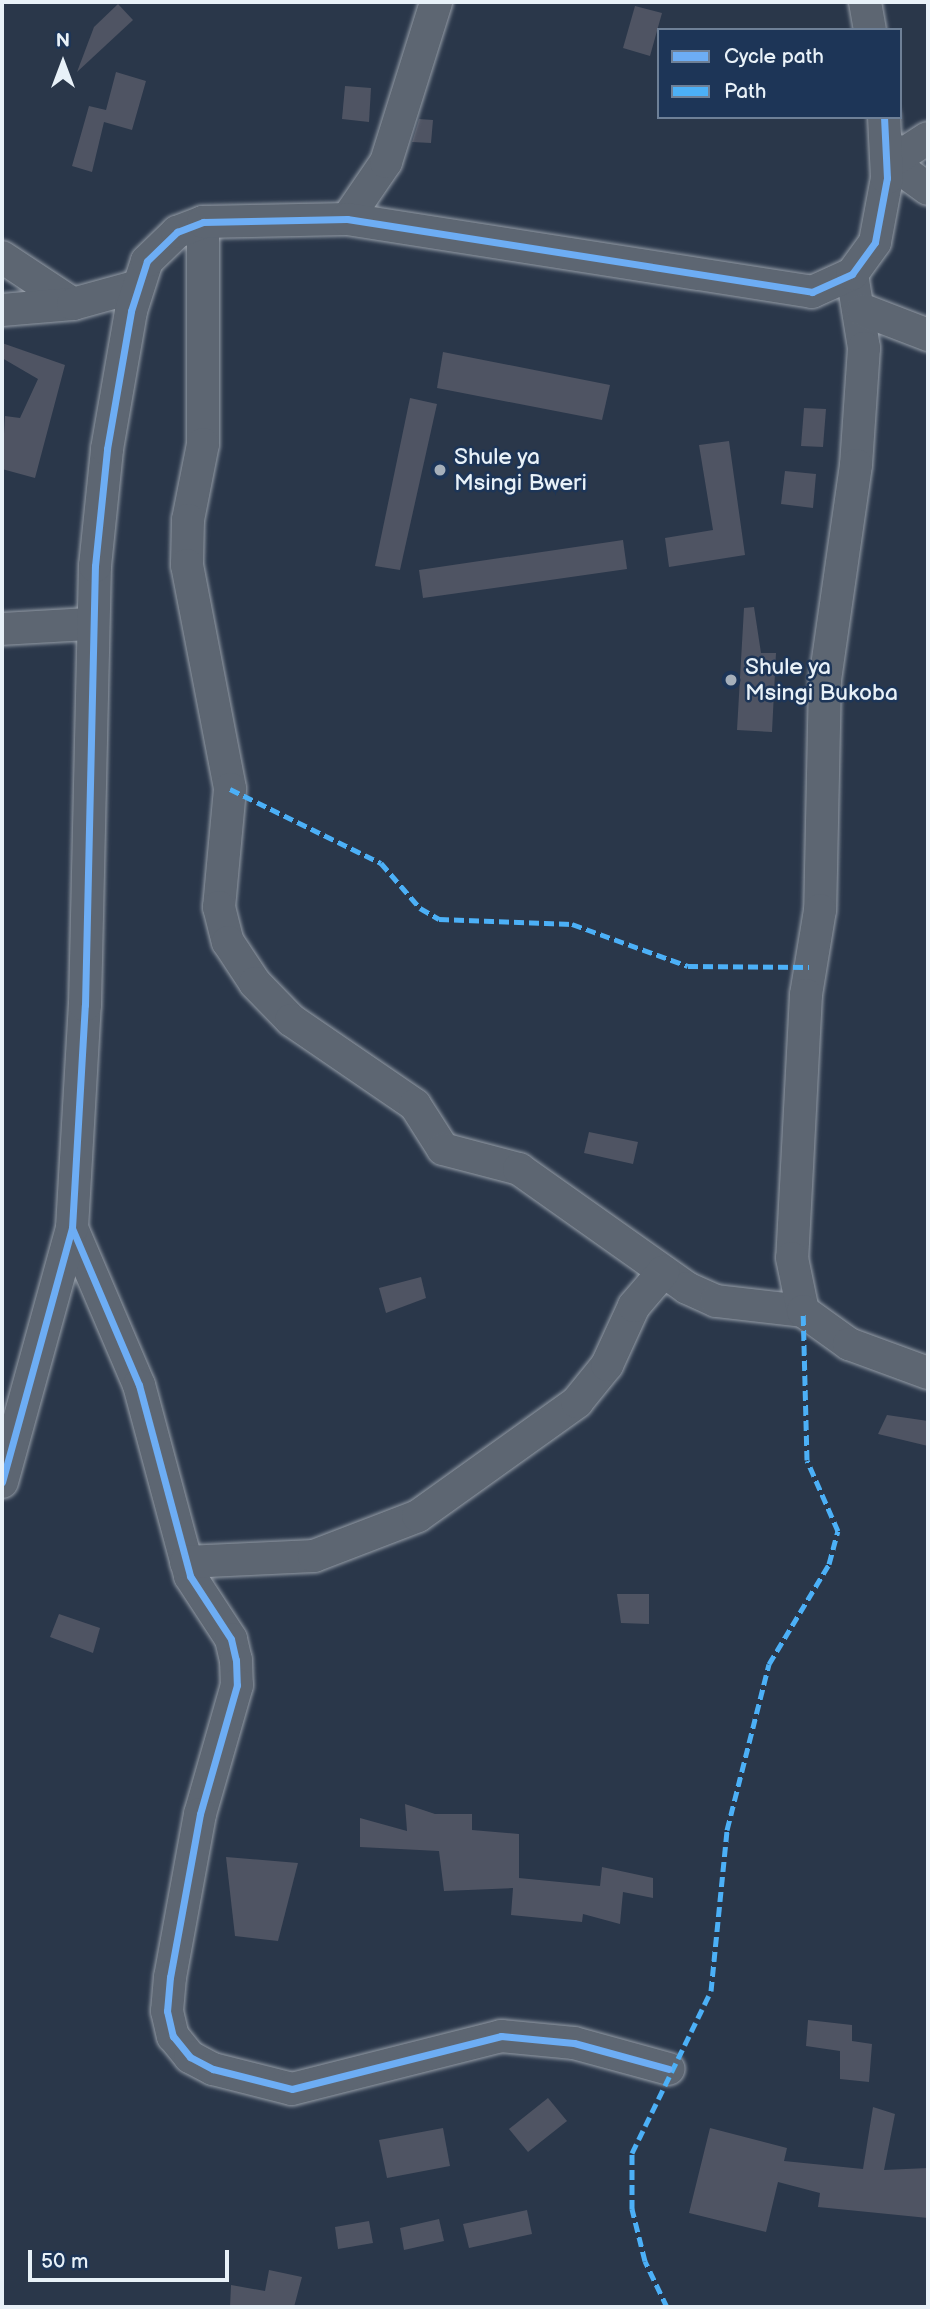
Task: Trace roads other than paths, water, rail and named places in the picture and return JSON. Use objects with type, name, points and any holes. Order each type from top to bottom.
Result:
[{"type":"street","points":[[347,219],[386,162],[436,2]]},
{"type":"street","points":[[865,2],[870,28]]},
{"type":"street","points":[[884,120],[891,162],[928,189]]},
{"type":"street","points":[[2,1482],[72,1228],[85,1005],[90,624],[107,449],[138,286],[147,261],[162,245],[203,222],[347,219],[775,291],[812,292],[852,274],[876,242],[887,178],[884,120]]},
{"type":"street","points":[[891,162],[928,138]]},
{"type":"street","points":[[203,222],[203,443],[188,520],[187,565],[230,789],[219,907],[228,942],[255,983],[291,1020],[415,1105],[443,1149],[519,1169],[663,1272],[716,1301],[803,1311],[849,1344],[928,1373]]},
{"type":"street","points":[[2,257],[73,304]]},
{"type":"street","points":[[803,1311],[792,1258],[806,995],[820,910],[825,679],[856,465],[863,310],[852,274]]},
{"type":"street","points":[[2,310],[73,304],[138,286]]},
{"type":"street","points":[[863,310],[928,335]]},
{"type":"street","points":[[2,629],[90,624]]},
{"type":"street","points":[[72,1228],[139,1385],[186,1562],[231,1639],[237,1685],[200,1814],[170,1977],[167,2011],[173,2036],[190,2057],[256,2085],[292,2089],[501,2036],[574,2043],[669,2069]]},
{"type":"street","points":[[186,1562],[314,1556],[418,1516],[578,1402],[607,1365],[634,1306],[663,1272]]},
{"type":"place","name":"Shule ya Msingi Bweri","points":[[440,470]]},
{"type":"place","name":"Shule ya Msingi Bukoba","points":[[731,680]]}]
